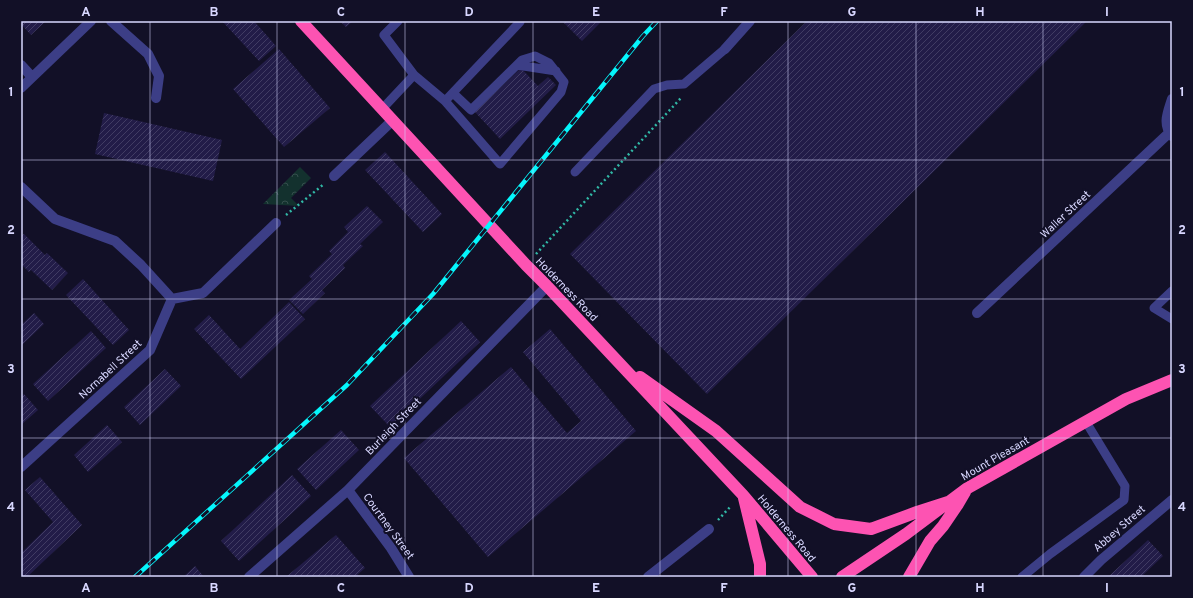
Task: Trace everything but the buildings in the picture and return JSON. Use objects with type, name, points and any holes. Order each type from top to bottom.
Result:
[{"type":"highway","name":"Holderness Road","points":[[301,21],[526,265],[743,495],[812,577]]},
{"type":"highway","points":[[619,363],[716,431],[800,507],[834,524],[871,529],[948,502]]},
{"type":"highway","name":"Mount Pleasant","points":[[842,577],[906,534],[966,489],[1126,399],[1172,380]]},
{"type":"highway","points":[[909,577],[930,541],[950,515],[966,489]]},
{"type":"highway","points":[[743,495],[760,564],[760,577]]},
{"type":"street","points":[[21,88],[91,21]]},
{"type":"street","points":[[111,21],[148,54],[159,76],[156,98]]},
{"type":"street","points":[[725,49],[750,21]]},
{"type":"street","points":[[21,65],[32,77]]},
{"type":"street","points":[[1171,102],[1166,118],[1171,135]]},
{"type":"street","points":[[334,176],[393,120]]},
{"type":"street","name":"Waller Street","points":[[977,312],[1171,135]]},
{"type":"street","points":[[21,187],[55,219],[115,242],[141,265],[172,299],[203,293],[276,223]]},
{"type":"street","name":"Burleigh Street","points":[[249,577],[348,490],[547,286]]},
{"type":"street","name":"Nornabell Street","points":[[21,467],[150,350],[172,299]]},
{"type":"street","name":"Courtney Street","points":[[348,490],[391,548],[409,577]]},
{"type":"street","name":"Abbey Street","points":[[1084,577],[1101,560],[1172,500]]},
{"type":"street","points":[[648,577],[709,529]]},
{"type":"lane","points":[[398,21],[384,35],[414,75],[445,101],[500,164],[561,92],[564,82],[556,71],[518,65],[471,110],[453,93]]},
{"type":"lane","points":[[445,101],[520,22],[519,21]]},
{"type":"lane","points":[[575,172],[654,89],[667,85],[684,84],[725,49]]},
{"type":"lane","points":[[382,108],[414,75]]},
{"type":"lane","points":[[1172,291],[1154,308],[1172,319]]},
{"type":"lane","points":[[1022,577],[1050,554],[1124,500],[1125,486],[1086,422]]},
{"type":"path","points":[[526,265],[681,98],[684,84]]},
{"type":"path","points":[[276,223],[334,176]]},
{"type":"path","points":[[709,529],[743,495]]},
{"type":"green space","points":[[300,167],[311,178],[291,198],[299,206],[263,204]]},
{"type":"railway","points":[[135,577],[347,385],[433,294],[643,36],[657,21]]}]
